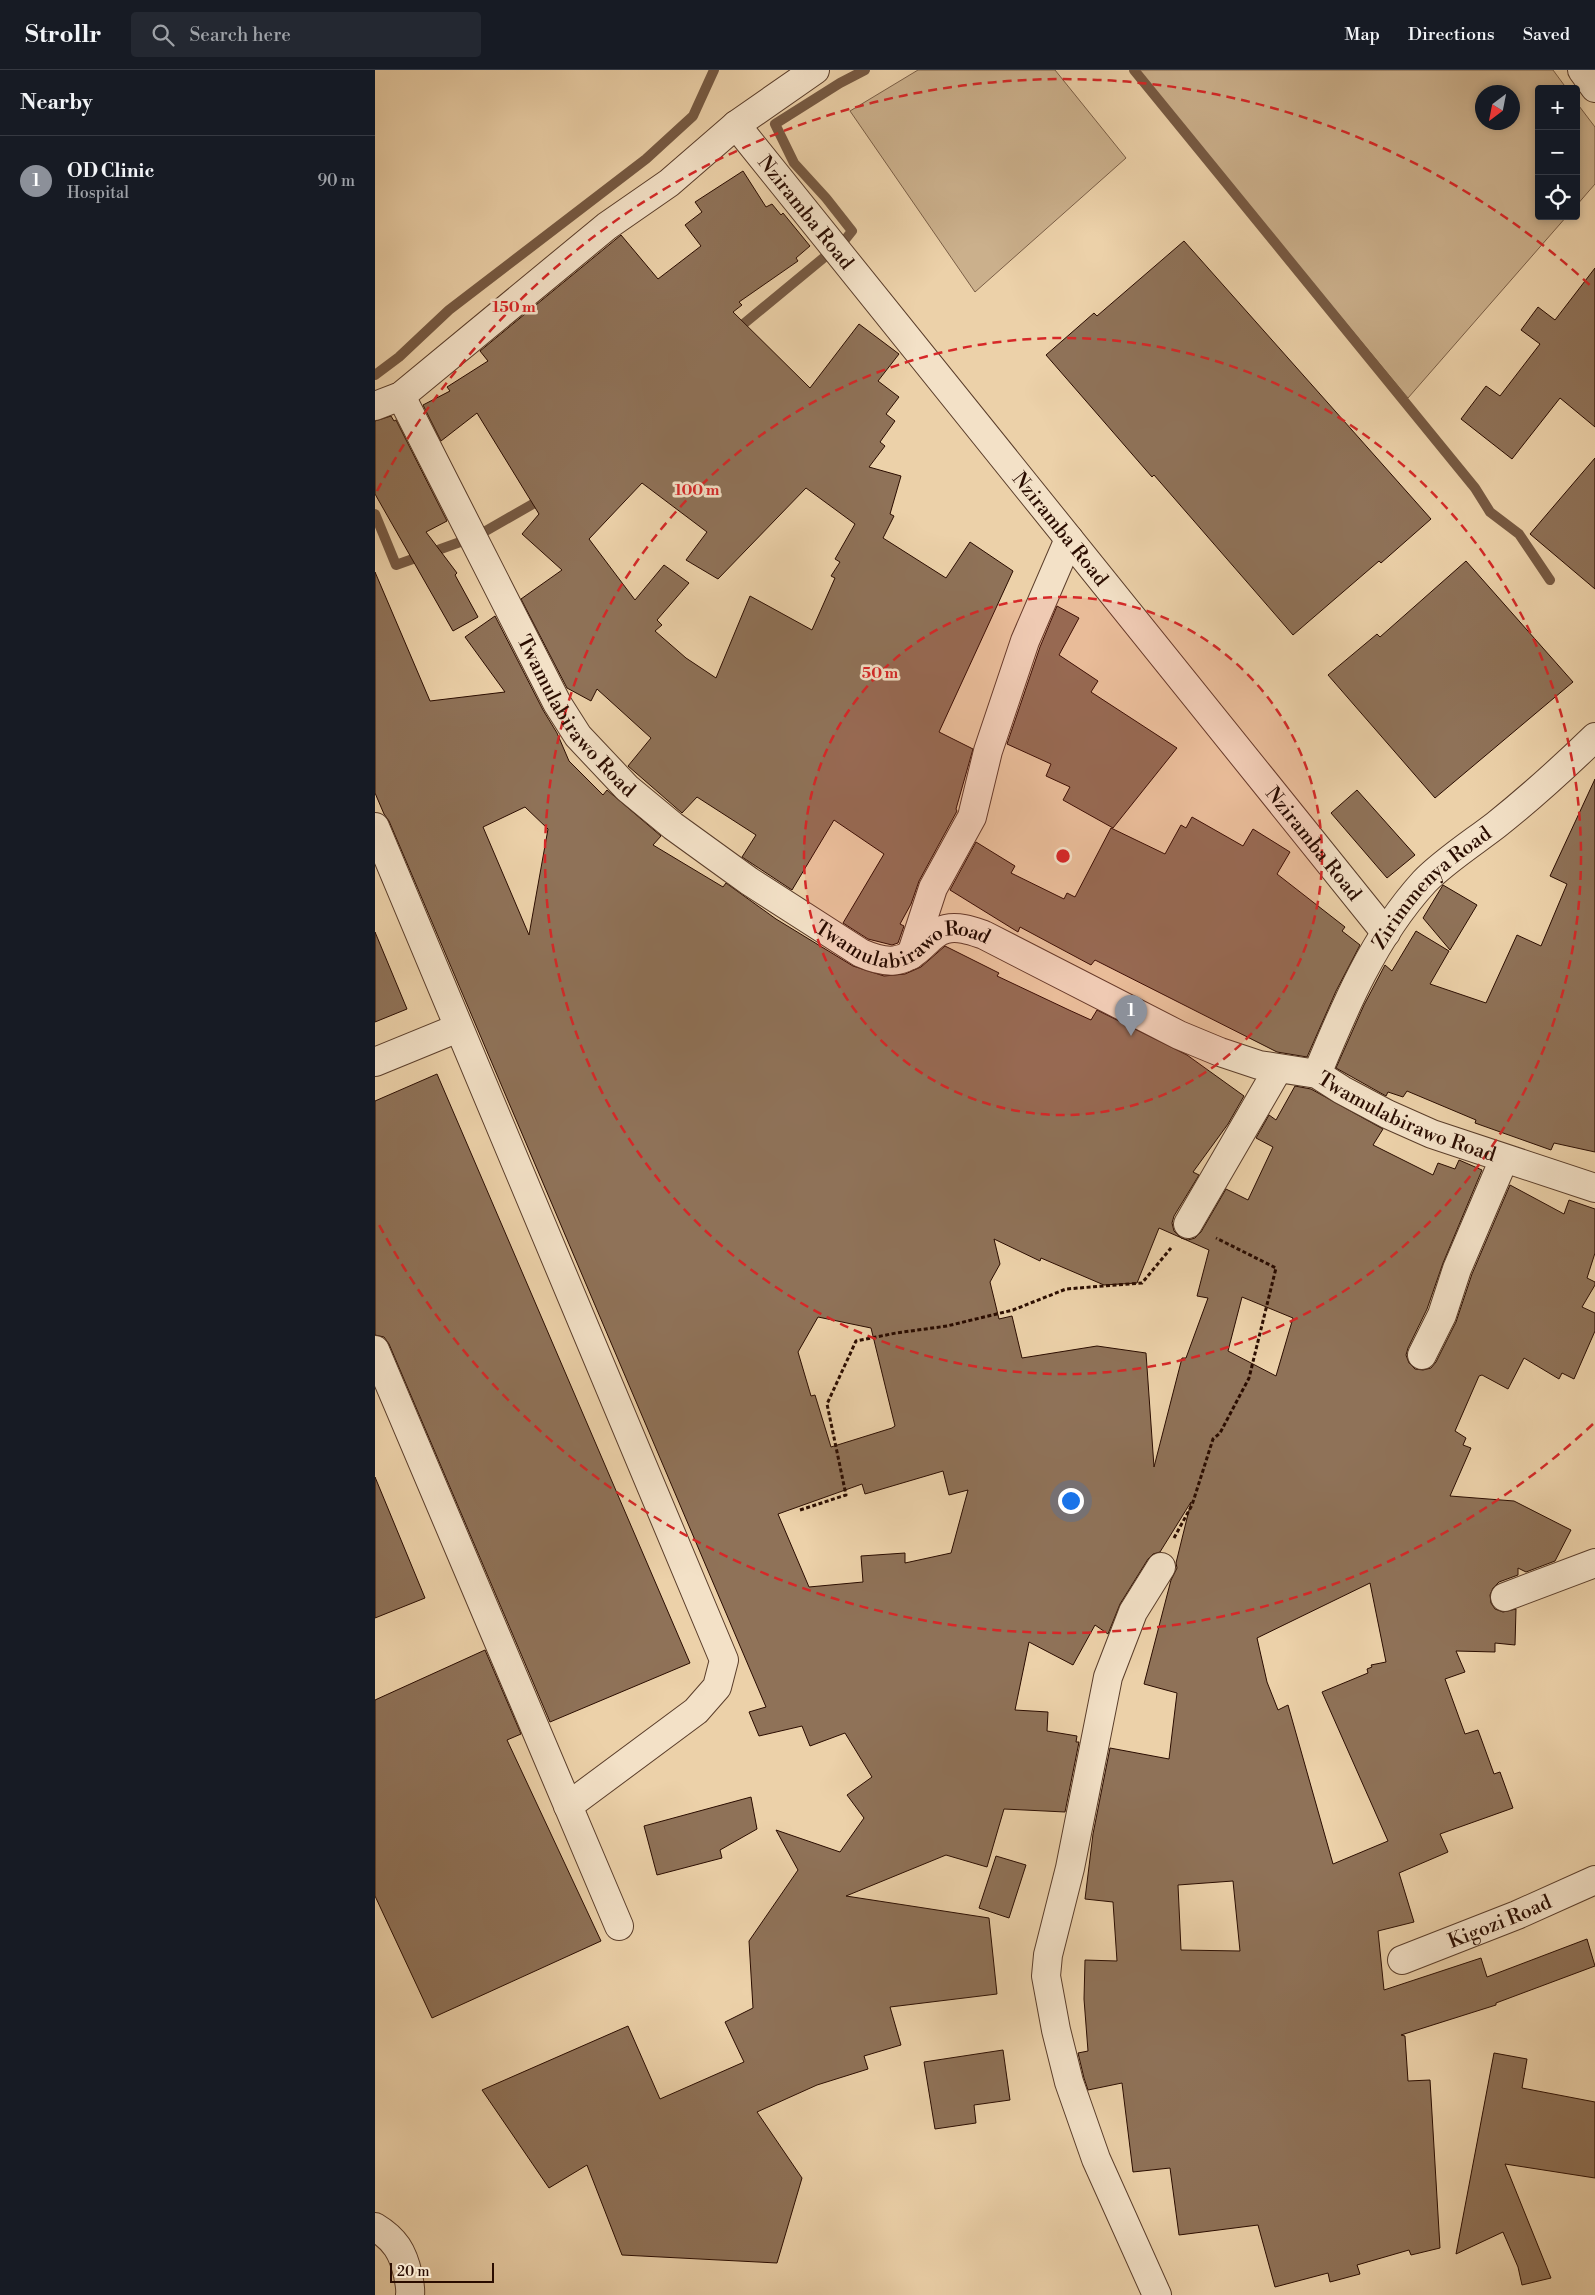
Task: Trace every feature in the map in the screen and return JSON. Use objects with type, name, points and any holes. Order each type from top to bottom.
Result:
[{"type":"street","points":[[375,406],[401,396],[607,226],[669,183],[736,125],[815,70]]},
{"type":"street","points":[[1582,70],[1595,88]]},
{"type":"street","name":"Nziramba Road","points":[[736,125],[1386,933]]},
{"type":"street","name":"Twamulabirawo Road","points":[[401,396],[557,703],[577,736],[627,788],[673,826],[749,881],[861,953],[881,962],[896,961],[910,956],[933,936],[945,929],[967,929],[984,935],[1179,1035],[1241,1060],[1278,1069],[1317,1074],[1387,1114],[1432,1134],[1595,1188]]},
{"type":"street","points":[[910,956],[933,888],[972,817],[988,751],[1025,640],[1069,539]]},
{"type":"street","name":"Zirimmenya Road","points":[[1317,1074],[1353,992],[1386,933],[1426,880],[1507,816],[1595,737]]},
{"type":"street","points":[[375,827],[725,1660],[717,1687],[696,1711],[568,1806]]},
{"type":"street","points":[[375,1062],[458,1028]]},
{"type":"street","points":[[1188,1224],[1278,1069]]},
{"type":"street","points":[[1422,1355],[1441,1315],[1457,1269],[1504,1159]]},
{"type":"street","points":[[375,1350],[619,1926]]},
{"type":"street","points":[[1505,1597],[1595,1563]]},
{"type":"street","points":[[1157,2295],[1096,2159],[1069,2082],[1056,2030],[1046,1976],[1048,1955],[1070,1868],[1108,1677],[1133,1612],[1161,1567]]},
{"type":"street","name":"Kigozi Road","points":[[1402,1960],[1517,1915],[1595,1880]]},
{"type":"street","points":[[375,2227],[387,2234],[398,2246],[405,2258],[410,2295]]},
{"type":"path","points":[[800,1510],[846,1495],[827,1404],[856,1341],[947,1326],[1013,1310],[1066,1290],[1142,1283],[1162,1260],[1188,1224],[1276,1268],[1249,1378],[1220,1433],[1213,1439],[1192,1505],[1167,1550],[1161,1567]]},
{"type":"shaded area","points":[[918,70],[1055,70],[1126,158],[975,292],[850,111]]},
{"type":"shaded area","points":[[1136,70],[1553,70],[1564,85],[1535,85],[1535,220],[1564,220],[1408,398]]},
{"type":"shaded area","points":[[1580,107],[1595,127],[1595,184],[1580,201]]},
{"type":"building","points":[[743,171],[766,207],[772,204],[781,215],[783,213],[810,246],[796,258],[798,261],[739,302],[742,305],[733,312],[810,388],[859,324],[899,354],[878,381],[899,397],[886,414],[895,421],[880,442],[885,446],[869,467],[901,476],[890,514],[894,516],[883,538],[946,578],[970,542],[1013,571],[939,732],[973,749],[957,811],[919,881],[911,904],[900,924],[904,926],[898,943],[892,945],[868,939],[843,923],[884,854],[834,820],[792,890],[742,857],[756,835],[697,797],[682,813],[628,766],[651,738],[597,689],[591,701],[567,688],[521,599],[562,570],[522,534],[539,514],[477,413],[441,441],[423,405],[450,391],[447,387],[488,361],[480,351],[621,235],[658,279],[701,246],[685,225],[702,212],[695,202]],"holes":[[[642,483],[707,532],[686,560],[718,579],[806,488],[855,524],[835,559],[840,562],[831,576],[835,578],[812,630],[750,596],[716,678],[686,658],[655,631],[662,625],[657,620],[689,583],[664,565],[635,600],[589,539]]]},
{"type":"building","points":[[1184,241],[1431,519],[1381,563],[1379,561],[1293,635],[1154,475],[1152,477],[1046,355],[1094,313],[1097,316]]},
{"type":"building","points":[[1595,268],[1595,427],[1560,398],[1512,459],[1461,419],[1486,386],[1500,396],[1540,344],[1521,330],[1538,307],[1555,320]]},
{"type":"building","points":[[391,416],[394,421],[396,420],[447,521],[426,532],[457,573],[455,575],[478,617],[453,631],[375,494],[375,421]]},
{"type":"building","points":[[1595,458],[1595,589],[1530,534]]},
{"type":"building","points":[[1466,561],[1573,682],[1435,798],[1328,675],[1377,634],[1380,637]]},
{"type":"building","points":[[375,572],[430,701],[505,692],[465,637],[495,616],[543,710],[557,733],[569,761],[603,795],[607,790],[661,836],[653,845],[723,887],[726,883],[776,919],[853,966],[884,976],[905,974],[921,967],[945,946],[999,973],[997,976],[1091,1020],[1097,1010],[1187,1055],[1244,1096],[1228,1124],[1193,1172],[1199,1175],[1174,1216],[1172,1223],[1174,1231],[1180,1237],[1159,1228],[1137,1283],[1104,1285],[1041,1258],[1040,1261],[994,1239],[1000,1264],[990,1282],[999,1319],[1012,1316],[1022,1358],[1097,1346],[1146,1353],[1154,1467],[1182,1358],[1186,1358],[1208,1298],[1197,1296],[1209,1250],[1183,1239],[1195,1238],[1201,1232],[1226,1189],[1248,1200],[1273,1147],[1256,1138],[1269,1115],[1276,1120],[1295,1086],[1311,1089],[1383,1129],[1373,1145],[1433,1175],[1438,1163],[1455,1169],[1459,1160],[1482,1170],[1443,1263],[1427,1309],[1408,1348],[1406,1355],[1409,1363],[1415,1369],[1431,1368],[1436,1362],[1456,1322],[1472,1274],[1510,1185],[1564,1214],[1569,1200],[1595,1209],[1595,1253],[1587,1278],[1595,1282],[1595,1285],[1582,1307],[1595,1313],[1595,1331],[1574,1379],[1562,1373],[1559,1379],[1524,1358],[1508,1389],[1482,1375],[1479,1376],[1455,1431],[1466,1438],[1463,1445],[1471,1448],[1450,1496],[1514,1501],[1571,1530],[1555,1561],[1526,1572],[1518,1568],[1518,1575],[1499,1582],[1493,1588],[1490,1595],[1491,1603],[1495,1609],[1503,1612],[1516,1609],[1515,1645],[1495,1643],[1495,1652],[1456,1651],[1465,1672],[1445,1679],[1465,1734],[1478,1730],[1494,1774],[1500,1772],[1513,1808],[1440,1834],[1448,1852],[1399,1873],[1414,1922],[1378,1931],[1384,1990],[1481,1958],[1487,1977],[1587,1939],[1595,1966],[1496,2003],[1496,2005],[1401,2035],[1405,2036],[1408,2081],[1430,2080],[1440,2248],[1411,2255],[1409,2250],[1357,2265],[1360,2274],[1330,2282],[1328,2273],[1275,2287],[1258,2225],[1179,2235],[1170,2168],[1133,2172],[1122,2083],[1088,2090],[1078,2053],[1088,2051],[1084,1999],[1085,1960],[1117,1961],[1113,1902],[1085,1899],[1093,1834],[1110,1748],[1169,1759],[1177,1693],[1144,1684],[1171,1580],[1177,1568],[1176,1563],[1191,1502],[1160,1552],[1153,1554],[1148,1559],[1120,1604],[1108,1634],[1095,1625],[1073,1665],[1029,1642],[1015,1710],[1048,1712],[1047,1731],[1077,1736],[1076,1742],[1079,1742],[1065,1812],[1004,1809],[987,1867],[946,1855],[846,1896],[989,1918],[997,1994],[890,2007],[901,2045],[864,2056],[868,2069],[817,2085],[757,2112],[802,2178],[777,2263],[622,2255],[587,2165],[549,2188],[482,2090],[628,2026],[660,2099],[744,2062],[725,2022],[753,2008],[749,1941],[798,1870],[776,1830],[840,1852],[864,1818],[847,1795],[872,1777],[845,1733],[810,1746],[802,1726],[759,1736],[749,1712],[766,1707],[389,821],[375,793]],"holes":[[[525,807],[548,829],[529,935],[483,827]],[[1242,1297],[1293,1318],[1276,1376],[1228,1351]],[[818,1317],[871,1328],[895,1426],[831,1447],[815,1395],[811,1396],[798,1352]],[[943,1471],[949,1495],[968,1490],[951,1553],[905,1563],[905,1553],[861,1556],[863,1582],[809,1587],[778,1514],[862,1484],[865,1494]],[[1370,1583],[1386,1662],[1371,1665],[1372,1667],[1367,1669],[1368,1673],[1322,1692],[1388,1841],[1333,1864],[1288,1705],[1278,1710],[1267,1682],[1257,1638]],[[1233,1881],[1240,1951],[1181,1950],[1178,1885]]]},
{"type":"building","points":[[1057,606],[1079,618],[1059,655],[1098,681],[1091,692],[1177,748],[1113,828],[1063,800],[1070,787],[1046,776],[1051,764],[1007,744],[1040,647]]},
{"type":"building","points":[[1595,779],[1595,1152],[1554,1143],[1551,1150],[1475,1123],[1476,1120],[1407,1091],[1403,1097],[1388,1092],[1386,1096],[1336,1068],[1364,1005],[1385,965],[1392,971],[1416,931],[1449,951],[1430,984],[1486,1003],[1517,935],[1541,946],[1567,884],[1550,876]]},
{"type":"building","points":[[1357,790],[1415,855],[1387,878],[1331,813]]},
{"type":"building","points":[[1192,817],[1243,846],[1253,829],[1290,852],[1277,874],[1345,927],[1342,931],[1360,945],[1336,991],[1307,1057],[1277,1052],[1095,960],[1091,965],[1020,927],[1018,932],[950,890],[976,842],[1015,866],[1011,873],[1064,899],[1067,893],[1075,897],[1111,828],[1165,854],[1181,825],[1186,828]]},
{"type":"building","points":[[1443,885],[1477,905],[1450,950],[1423,918]]},
{"type":"building","points":[[375,932],[407,1009],[375,1022]]},
{"type":"building","points":[[437,1074],[690,1663],[550,1722],[389,1344],[384,1337],[375,1335],[375,1101]]},
{"type":"building","points":[[375,1477],[425,1598],[375,1618]]},
{"type":"building","points":[[485,1650],[521,1734],[507,1740],[601,1941],[432,2018],[375,1896],[375,1700]]},
{"type":"building","points":[[751,1797],[757,1829],[720,1850],[722,1858],[657,1875],[644,1826]]},
{"type":"building","points":[[996,1856],[1026,1865],[1009,1918],[979,1908]]},
{"type":"building","points":[[1003,2050],[1010,2100],[974,2105],[976,2123],[935,2129],[924,2062]]},
{"type":"building","points":[[1494,2053],[1527,2059],[1522,2088],[1595,2102],[1595,2178],[1505,2164],[1551,2278],[1522,2285],[1518,2267],[1503,2232],[1456,2254]]},
{"type":"waterway","points":[[375,375],[399,357],[449,310],[646,159],[693,116],[714,70]]},
{"type":"waterway","points":[[735,331],[844,241],[852,231],[826,198],[794,163],[775,124],[840,83],[865,70]]},
{"type":"waterway","points":[[1134,70],[1475,488],[1490,512],[1519,534],[1550,580]]},
{"type":"waterway","points":[[375,514],[396,565],[477,536],[545,497]]},
{"type":"place","name":"OD Clinic","points":[[1131,1036]]}]
